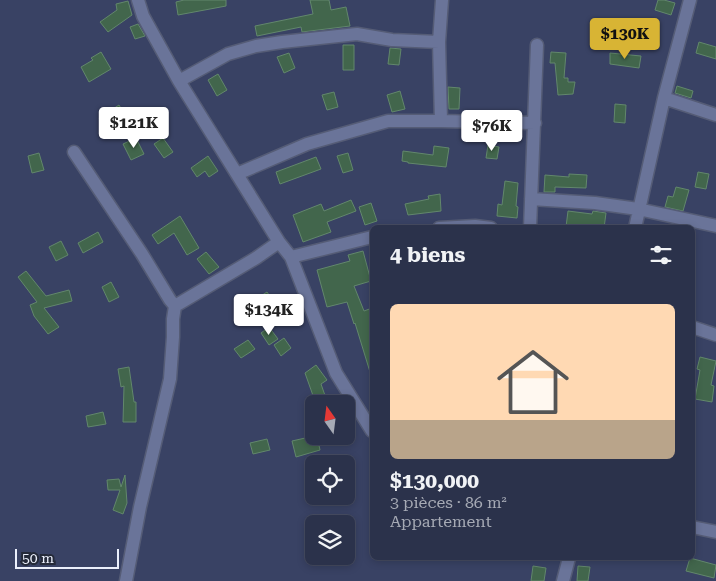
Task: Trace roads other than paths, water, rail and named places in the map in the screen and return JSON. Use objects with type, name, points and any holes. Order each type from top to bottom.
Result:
[{"type":"street","points":[[138,0],[143,16],[179,80],[279,242],[291,257],[336,373],[370,428]]},
{"type":"street","points":[[441,121],[439,42],[442,0]]},
{"type":"street","points":[[635,225],[664,98],[690,0]]},
{"type":"street","points":[[179,80],[228,54],[256,46],[282,42],[357,34],[392,40],[439,42]]},
{"type":"street","points":[[530,225],[537,45]]},
{"type":"street","points":[[664,98],[716,115]]},
{"type":"street","points":[[237,174],[307,144],[388,121],[534,123]]},
{"type":"street","points":[[74,152],[175,306],[170,379],[140,507],[126,581]]},
{"type":"street","points":[[531,199],[595,203],[638,209],[716,226]]},
{"type":"street","points":[[291,257],[370,237]]},
{"type":"street","points":[[175,306],[256,258],[279,242]]},
{"type":"street","points":[[695,328],[716,335]]},
{"type":"street","points":[[695,528],[716,532]]},
{"type":"street","points":[[563,581],[568,560]]}]
